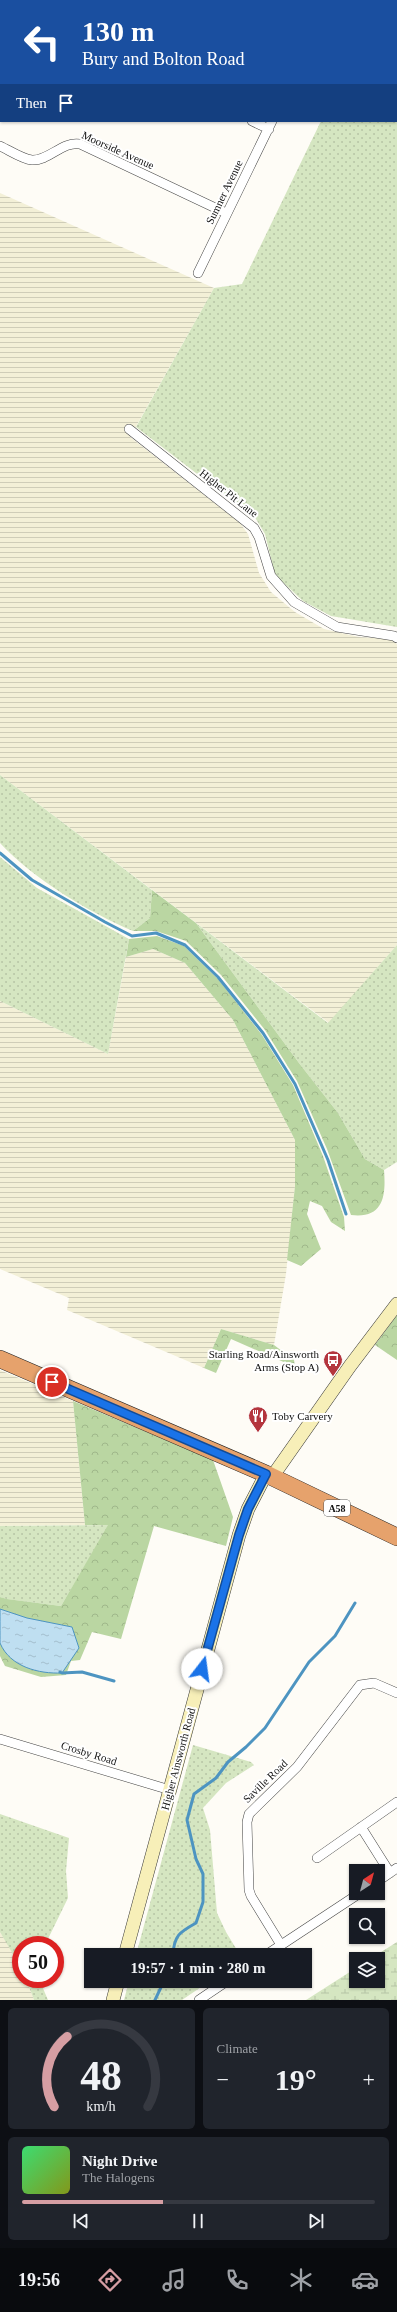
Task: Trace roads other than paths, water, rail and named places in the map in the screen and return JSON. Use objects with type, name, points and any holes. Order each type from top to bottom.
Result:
[{"type":"highway","name":"A58","points":[[0,1359],[269,1476],[397,1537]]},
{"type":"main road","name":"Higher Ainsworth Road","points":[[127,1948],[239,1535],[248,1509],[269,1476],[397,1304]]},
{"type":"main road","points":[[113,2000],[116,1988]]},
{"type":"street","points":[[256,122],[270,125]]},
{"type":"street","name":"Sumner Avenue","points":[[198,273],[270,125]]},
{"type":"street","name":"Moorside Avenue","points":[[0,146],[30,160],[37,160],[69,144],[80,144],[226,214]]},
{"type":"street","name":"Higher Pit Lane","points":[[128,429],[254,528],[259,537],[270,576],[294,602],[337,628],[394,636],[397,638]]},
{"type":"street","name":"Saville Road","points":[[281,1945],[249,1890],[247,1822],[249,1814],[297,1767],[360,1685],[374,1683],[397,1693]]},
{"type":"street","name":"Crosby Road","points":[[0,1739],[170,1790]]},
{"type":"street","points":[[318,1858],[397,1802]]},
{"type":"street","points":[[361,1827],[393,1871]]},
{"type":"street","points":[[276,1948],[349,1900]]},
{"type":"street","points":[[199,2000],[217,1988]]},
{"type":"water","points":[[0,1609],[27,1618],[72,1627],[79,1648],[62,1673],[35,1670],[18,1663],[11,1658],[0,1643]]},
{"type":"waterway","points":[[0,853],[32,880],[132,936],[156,933],[185,945],[218,977],[263,1033],[295,1084],[328,1160],[346,1214]]},
{"type":"waterway","points":[[174,1948],[176,1938],[196,1923],[203,1902],[203,1874],[196,1859],[187,1820],[194,1794],[216,1778],[228,1762],[265,1728],[309,1662],[335,1636],[355,1603]]},
{"type":"waterway","points":[[60,1672],[82,1672],[114,1681]]},
{"type":"waterway","points":[[155,2000],[161,1988]]},
{"type":"place","name":"Starling Road/Ainsworth Arms (Stop A)","points":[[333,1377]]},
{"type":"place","name":"Toby Carvery","points":[[258,1433]]}]
